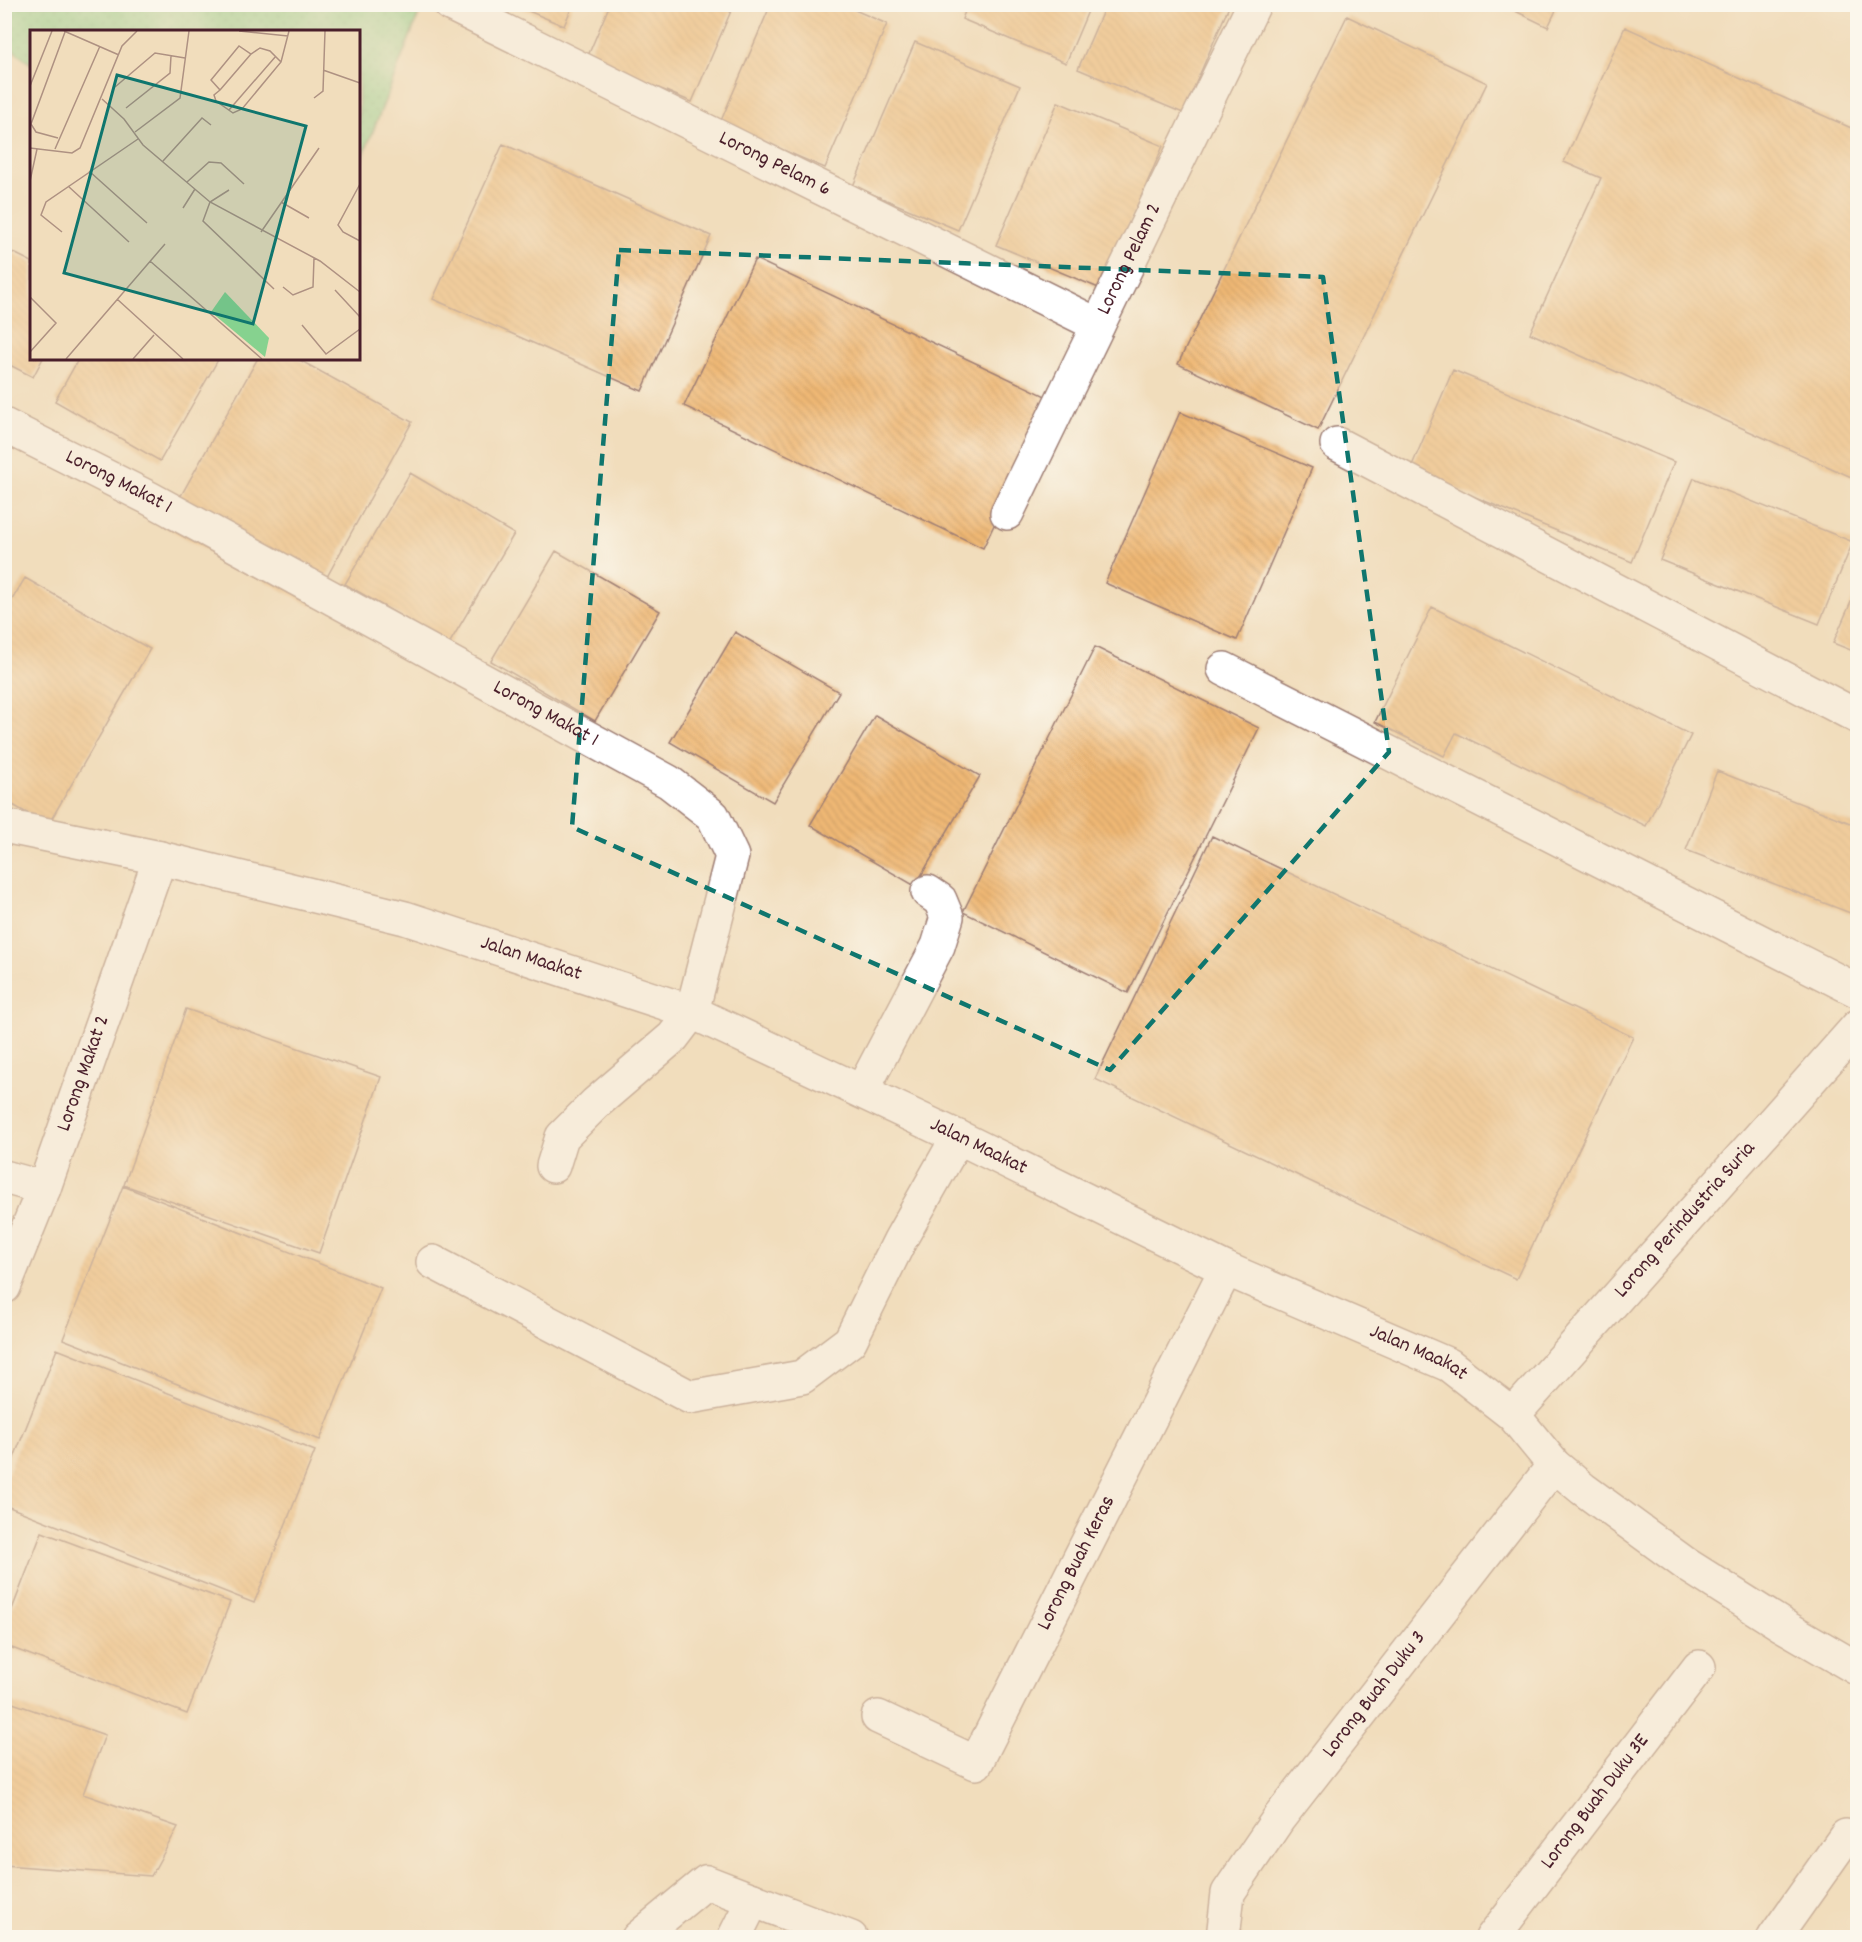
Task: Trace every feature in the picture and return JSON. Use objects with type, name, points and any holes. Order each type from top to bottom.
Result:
[{"type":"street","name":"Lorong Pelam 6","points":[[450,4],[1098,325]]},
{"type":"street","name":"Lorong Pelam 2","points":[[1007,513],[1254,4]]},
{"type":"street","name":"Lorong Makat 1","points":[[4,425],[149,498],[669,782],[713,816],[732,856],[692,1012],[673,1037],[596,1103],[562,1137],[553,1166]]},
{"type":"street","points":[[1337,444],[1857,717]]},
{"type":"street","points":[[1224,669],[1857,991]]},
{"type":"street","name":"Jalan Maakat","points":[[4,825],[159,858],[405,918],[692,1012],[958,1137],[1226,1269],[1449,1365],[1513,1415],[1554,1465],[1687,1565],[1857,1669]]},
{"type":"street","name":"Lorong Makat 2","points":[[4,1287],[44,1188],[159,858]]},
{"type":"street","points":[[862,1091],[938,946],[948,917],[940,900],[928,892]]},
{"type":"street","name":"Lorong Perindustria Suria","points":[[1513,1415],[1857,1026]]},
{"type":"street","points":[[433,1262],[690,1397],[802,1377],[849,1341],[900,1240],[958,1137]]},
{"type":"street","points":[[4,1178],[44,1188]]},
{"type":"street","name":"Lorong Buah Keras","points":[[878,1717],[976,1762],[1226,1269]]},
{"type":"street","name":"Lorong Buah Duku 3","points":[[1223,1938],[1228,1893],[1279,1818],[1554,1465]]},
{"type":"street","name":"Lorong Buah Duku 3E","points":[[1492,1938],[1699,1667]]},
{"type":"street","points":[[1774,1938],[1846,1836]]},
{"type":"street","points":[[638,1938],[706,1882],[851,1938]]},
{"type":"street","points":[[734,1938],[753,1900]]},
{"type":"highlighted area","points":[[619,250],[1323,277],[1389,752],[1110,1070],[572,827]]},
{"type":"green space","points":[[418,4],[422,6],[360,164],[360,30],[30,30],[30,63],[5,44],[5,5]]},
{"type":"building","points":[[512,4],[573,4],[564,26]]},
{"type":"building","points":[[610,4],[734,4],[692,102],[587,58]]},
{"type":"building","points":[[771,4],[841,4],[887,24],[825,168],[720,123]]},
{"type":"building","points":[[968,4],[1091,4],[1066,63],[962,19]]},
{"type":"building","points":[[1106,4],[1230,4],[1183,113],[1078,69]]},
{"type":"building","points":[[1501,4],[1559,4],[1548,27]]},
{"type":"building","points":[[1347,16],[1487,83],[1318,430],[1178,364]]},
{"type":"building","points":[[1625,27],[1858,131],[1858,480],[1530,333],[1601,178],[1564,162]]},
{"type":"building","points":[[915,42],[1020,86],[958,230],[853,186]]},
{"type":"building","points":[[1058,102],[1163,146],[1101,289],[996,245]]},
{"type":"building","points":[[503,144],[711,236],[642,391],[433,299]]},
{"type":"building","points":[[4,248],[30,261],[30,360],[42,360],[33,377],[4,362]]},
{"type":"building","points":[[755,259],[1054,400],[983,548],[684,406]]},
{"type":"building","points":[[78,360],[218,360],[160,461],[55,401]]},
{"type":"building","points":[[257,360],[300,360],[412,422],[311,606],[164,526]]},
{"type":"building","points":[[1453,370],[1674,462],[1632,562],[1410,470]]},
{"type":"building","points":[[1180,412],[1312,468],[1237,640],[1105,583]]},
{"type":"building","points":[[410,473],[514,534],[449,644],[345,584]]},
{"type":"building","points":[[1694,478],[1853,542],[1819,624],[1660,560]]},
{"type":"building","points":[[556,551],[660,611],[595,721],[491,661]]},
{"type":"building","points":[[25,578],[150,649],[48,825],[4,800],[4,613]]},
{"type":"building","points":[[1858,586],[1858,653],[1833,643]]},
{"type":"building","points":[[1432,607],[1691,735],[1646,826],[1456,733],[1444,756],[1375,722]]},
{"type":"building","points":[[735,632],[839,692],[773,802],[670,742]]},
{"type":"building","points":[[1095,647],[1259,728],[1128,993],[963,912]]},
{"type":"building","points":[[875,715],[980,776],[915,886],[810,825]]},
{"type":"building","points":[[1717,771],[1858,826],[1858,916],[1686,850]]},
{"type":"building","points":[[1212,836],[1633,1037],[1516,1279],[1095,1079]]},
{"type":"building","points":[[186,1009],[381,1077],[319,1253],[124,1185]]},
{"type":"building","points":[[123,1186],[381,1288],[320,1440],[63,1339]]},
{"type":"building","points":[[57,1349],[315,1451],[254,1603],[4,1505],[4,1483]]},
{"type":"building","points":[[42,1532],[230,1602],[187,1714],[4,1645],[4,1630]]},
{"type":"building","points":[[4,1700],[105,1735],[83,1794],[178,1827],[151,1876],[4,1865]]}]
